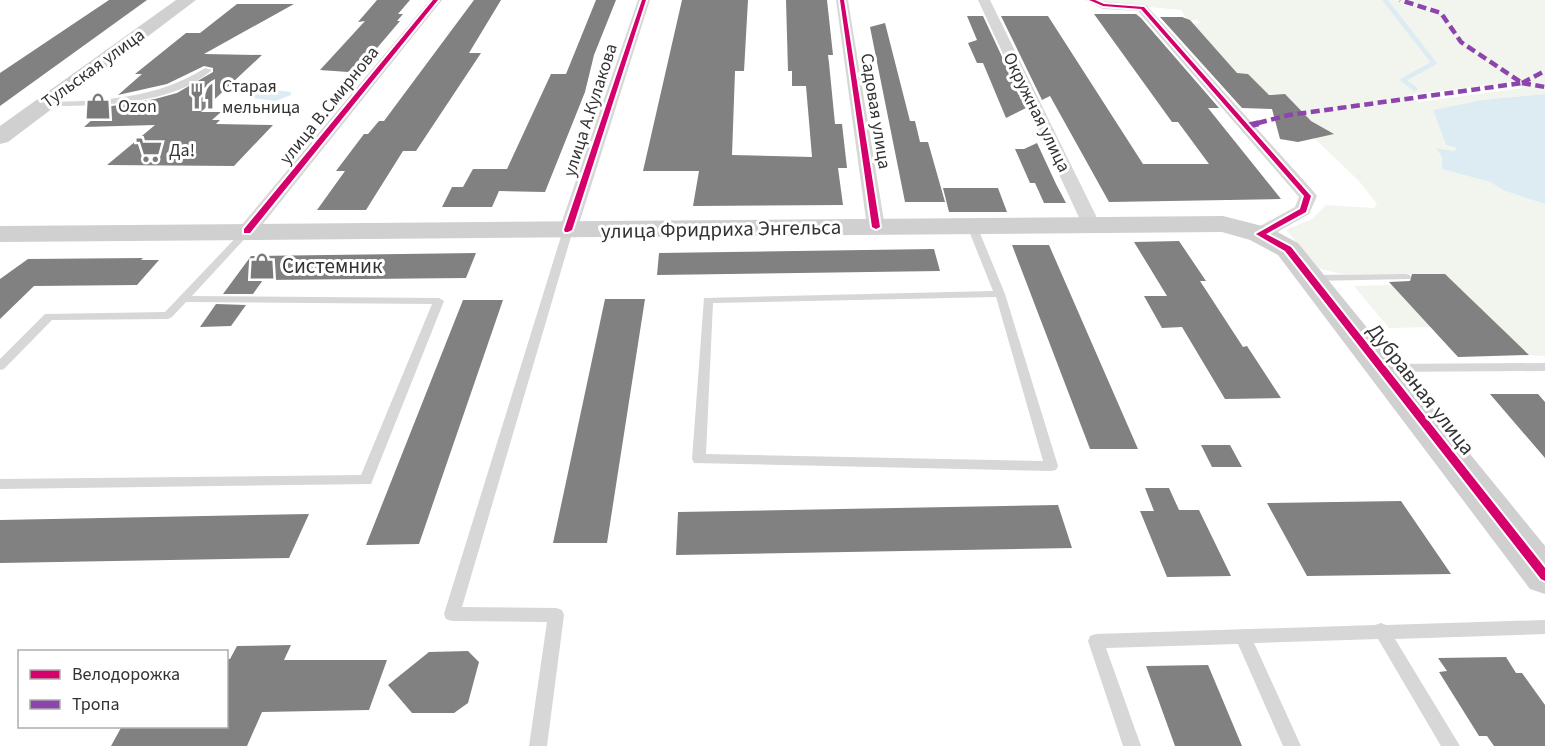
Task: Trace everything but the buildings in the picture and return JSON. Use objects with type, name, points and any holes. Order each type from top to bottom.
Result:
[{"type":"main road","name":"Тульская улица","points":[[0,137],[187,0]]},
{"type":"main road","name":"улица Фридриха Энгельса","points":[[0,234],[1091,224],[1223,224],[1260,234]]},
{"type":"main road","name":"Дубравная улица","points":[[1260,234],[1288,249],[1545,576]]},
{"type":"street","name":"улица В.Смирнова","points":[[247,231],[436,0]]},
{"type":"street","name":"улица А.Кулакова","points":[[568,230],[644,0]]},
{"type":"street","name":"Садовая улица","points":[[842,0],[876,227]]},
{"type":"street","name":"Окружная улица","points":[[984,0],[1091,224]]},
{"type":"street","points":[[1091,0],[1102,5],[1142,8],[1308,196],[1303,210],[1260,234]]},
{"type":"lane","points":[[45,104],[117,100],[174,89],[196,80],[208,70]]},
{"type":"lane","points":[[972,226],[1000,294],[1051,465],[699,459],[708,300],[1000,294]]},
{"type":"lane","points":[[538,746],[556,615],[452,614],[568,230]]},
{"type":"lane","points":[[0,366],[49,316],[168,315],[247,231]]},
{"type":"lane","points":[[1311,278],[1406,278]]},
{"type":"lane","points":[[0,484],[366,480],[439,301],[181,299]]},
{"type":"lane","points":[[1381,368],[1545,367]]},
{"type":"lane","points":[[1132,746],[1096,641],[1381,630],[1545,627]]},
{"type":"lane","points":[[1381,630],[1452,746]]},
{"type":"lane","points":[[1243,637],[1292,746]]},
{"type":"shaded area","points":[[1098,0],[1545,0],[1545,94],[1482,100],[1433,110],[1446,145],[1457,148],[1454,151],[1436,148],[1442,159],[1442,169],[1490,182],[1505,191],[1545,204],[1545,356],[1529,355],[1445,274],[1342,274],[1320,269],[1286,230],[1312,219],[1326,205],[1374,208],[1377,204],[1359,181],[1314,138],[1333,133],[1307,119],[1285,94],[1260,94],[1258,84],[1248,74],[1237,73],[1191,24],[1201,23],[1197,20],[1187,20],[1181,10],[1107,3]],"holes":[[[1511,82],[1523,88],[1419,102],[1408,95]]]},
{"type":"shaded area","points":[[268,89],[291,92],[291,95],[276,101],[251,98],[252,95]]},
{"type":"shaded area","points":[[1545,94],[1545,204],[1505,191],[1490,182],[1442,169],[1442,158],[1436,148],[1454,151],[1457,148],[1446,145],[1433,110],[1482,100]]},
{"type":"shaded area","points":[[1393,285],[1431,327],[1389,328],[1354,286]]},
{"type":"waterway","points":[[1385,0],[1434,63],[1403,80],[1415,89]]},
{"type":"marked path","points":[[1247,126],[1289,115],[1522,83],[1461,42],[1441,13],[1400,0]]},
{"type":"marked path","points":[[1522,83],[1545,71]]},
{"type":"marked path","points":[[1522,83],[1545,87]]},
{"type":"cycle path","points":[[247,231],[436,0]]},
{"type":"cycle path","points":[[568,230],[644,0]]},
{"type":"cycle path","points":[[842,0],[876,227]]},
{"type":"cycle path","points":[[1091,0],[1103,5],[1142,8],[1308,196],[1303,210],[1260,234]]},
{"type":"cycle path","points":[[1260,234],[1288,249],[1545,576]]},
{"type":"place","name":"Старая мельница","points":[[202,96]]},
{"type":"place","name":"Ozon","points":[[98,106]]},
{"type":"place","name":"Да!","points":[[149,150]]},
{"type":"place","name":"Системник","points":[[262,266]]}]
